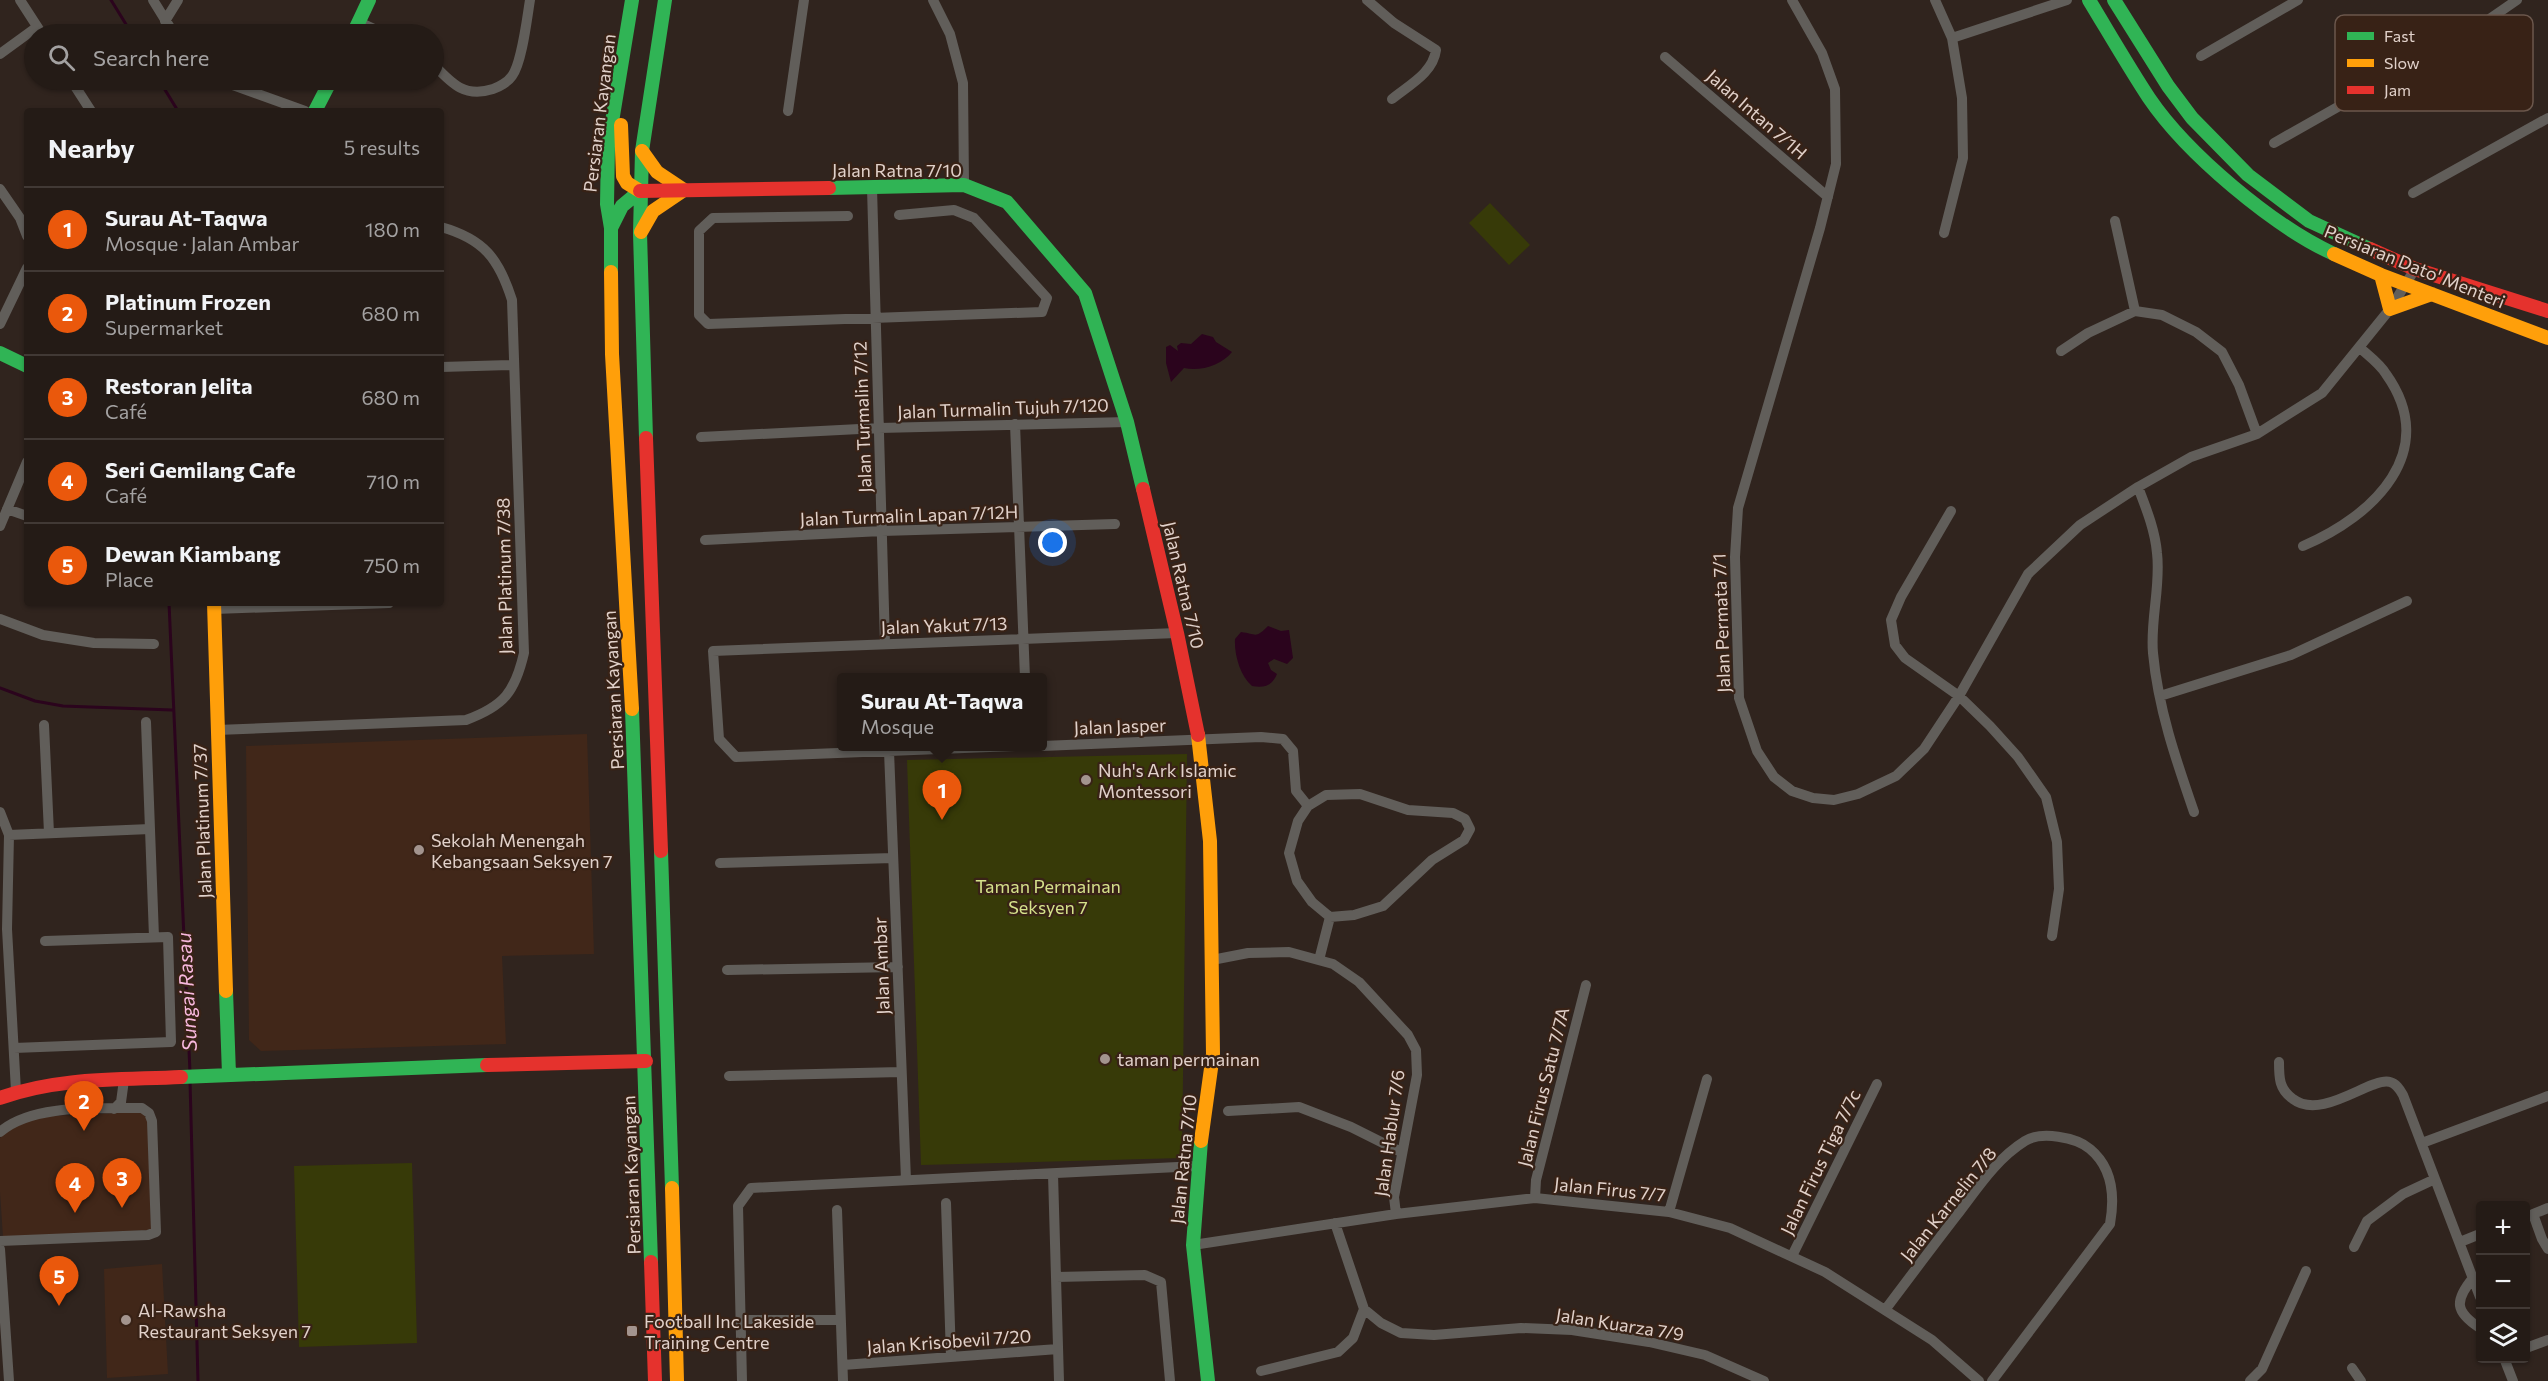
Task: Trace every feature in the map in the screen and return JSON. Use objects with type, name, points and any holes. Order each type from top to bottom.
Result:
[{"type":"main road","points":[[358,24],[369,0]]},
{"type":"main road","name":"Persiaran Kayangan","points":[[632,0],[618,87],[608,168],[606,210],[610,228],[612,354],[632,706],[646,1061],[654,1381]]},
{"type":"main road","points":[[665,0],[642,151],[640,233],[668,1030],[677,1381]]},
{"type":"main road","name":"Persiaran Dato' Menteri","points":[[2089,0],[2150,99],[2175,130],[2229,182],[2311,243],[2381,275],[2548,338]]},
{"type":"main road","name":"Persiaran Dato' Menteri","points":[[2114,0],[2168,86],[2192,118],[2248,175],[2308,221],[2415,269],[2548,311]]},
{"type":"main road","points":[[618,87],[623,176],[627,183],[640,190]]},
{"type":"main road","points":[[317,108],[326,90]]},
{"type":"main road","points":[[640,233],[653,211],[684,190],[657,172],[642,151]]},
{"type":"main road","name":"Jalan Ratna 7/10","points":[[640,190],[964,185],[1007,202],[1085,293],[1127,422],[1177,633],[1198,740],[1210,841],[1213,1054],[1198,1166],[1193,1245],[1208,1381]]},
{"type":"main road","points":[[610,228],[626,198],[640,190]]},
{"type":"main road","points":[[2381,275],[2390,309],[2432,294]]},
{"type":"main road","points":[[0,353],[24,365]]},
{"type":"main road","name":"Jalan Platinum 7/37","points":[[214,606],[229,1074]]},
{"type":"main road","points":[[0,1098],[16,1091],[53,1084],[173,1077],[646,1061]]},
{"type":"street","points":[[20,0],[35,24]]},
{"type":"street","points":[[153,0],[167,24]]},
{"type":"street","points":[[165,21],[178,0]]},
{"type":"street","points":[[444,76],[464,90],[481,93],[498,87],[512,77],[518,65],[530,0]]},
{"type":"street","points":[[788,111],[804,0]]},
{"type":"street","points":[[933,0],[950,34],[963,83],[964,185]]},
{"type":"street","points":[[1368,0],[1394,23],[1436,50],[1435,61],[1429,69],[1392,99]]},
{"type":"street","name":"Jalan Permata 7/1","points":[[1792,0],[1822,53],[1835,89],[1836,164],[1738,508],[1735,557],[1739,698],[1757,751],[1774,777],[1792,791],[1813,798],[1834,800],[1858,794],[1896,776],[1924,748],[1959,696],[2028,574],[2080,525],[2138,487],[2191,457],[2257,434],[2322,393],[2390,309],[2415,269]]},
{"type":"street","points":[[1935,0],[1952,38],[1962,98],[1963,158],[1944,233]]},
{"type":"street","points":[[1952,38],[2067,0]]},
{"type":"street","points":[[2201,56],[2298,0]]},
{"type":"street","points":[[2495,15],[2517,0]]},
{"type":"street","points":[[0,54],[24,40]]},
{"type":"street","name":"Jalan Intan 7/1H","points":[[1665,57],[1828,197]]},
{"type":"street","points":[[77,90],[89,108]]},
{"type":"street","points":[[246,90],[296,108]]},
{"type":"street","points":[[2274,143],[2335,108]]},
{"type":"street","points":[[2413,193],[2548,118]]},
{"type":"street","name":"Jalan Turmalin 7/12","points":[[872,188],[885,644]]},
{"type":"street","points":[[0,189],[20,218],[24,228]]},
{"type":"street","points":[[848,216],[713,218],[699,231],[699,315],[708,324],[1042,312],[1047,298],[974,219],[954,210],[899,215]]},
{"type":"street","points":[[2115,221],[2135,311]]},
{"type":"street","name":"Jalan Platinum 7/38","points":[[217,730],[466,720],[501,703],[512,690],[524,653],[512,300],[504,274],[489,252],[458,232],[444,228]]},
{"type":"street","points":[[0,324],[24,274]]},
{"type":"street","points":[[2061,351],[2088,333],[2135,311],[2162,315],[2196,332],[2222,352],[2239,385],[2257,434]]},
{"type":"street","points":[[2303,546],[2331,534],[2360,514],[2380,495],[2396,472],[2406,444],[2406,415],[2398,392],[2385,372],[2360,348]]},
{"type":"street","points":[[444,367],[513,365]]},
{"type":"street","name":"Jalan Turmalin Tujuh 7/120","points":[[701,436],[879,428],[1127,422]]},
{"type":"street","points":[[1015,424],[1025,673]]},
{"type":"street","points":[[0,526],[24,469]]},
{"type":"street","points":[[2138,487],[2151,521],[2157,554],[2153,651],[2160,696],[2170,746],[2194,812]]},
{"type":"street","points":[[7,509],[24,515]]},
{"type":"street","points":[[1951,511],[1891,620],[1895,645],[1905,658],[1959,696],[2018,757],[2046,797],[2057,842],[2059,889],[2052,936]]},
{"type":"street","name":"Jalan Turmalin Lapan 7/12H","points":[[705,540],[882,531],[1115,524]]},
{"type":"street","points":[[2160,696],[2291,655],[2407,601]]},
{"type":"street","points":[[0,619],[43,635],[94,643],[154,644]]},
{"type":"street","name":"Jalan Yakut 7/13","points":[[889,751],[736,757],[719,740],[713,651],[1177,633]]},
{"type":"street","points":[[146,722],[154,937]]},
{"type":"street","points":[[44,724],[49,833]]},
{"type":"street","name":"Jalan Jasper","points":[[1047,746],[1261,737],[1283,739],[1293,751],[1296,791],[1308,806]]},
{"type":"street","name":"Jalan Ambar","points":[[889,751],[906,1180]]},
{"type":"street","points":[[1360,794],[1408,810],[1454,813],[1465,819],[1470,830],[1464,840],[1432,860],[1383,906],[1354,915],[1330,916],[1312,902],[1297,882],[1289,853],[1298,821],[1308,806],[1326,795],[1360,794]]},
{"type":"street","points":[[0,812],[9,835],[4,920],[16,1091]]},
{"type":"street","points":[[9,835],[150,829]]},
{"type":"street","points":[[720,863],[893,858]]},
{"type":"street","points":[[1319,960],[1330,916]]},
{"type":"street","points":[[14,1048],[171,1042],[168,937],[45,941]]},
{"type":"street","name":"Jalan Hablur 7/6","points":[[1212,960],[1248,953],[1289,952],[1333,964],[1359,982],[1408,1035],[1416,1050],[1417,1075],[1394,1197],[1396,1214]]},
{"type":"street","points":[[727,970],[898,967]]},
{"type":"street","name":"Jalan Firus Satu 7/7A","points":[[1535,1198],[1536,1180],[1586,985]]},
{"type":"street","points":[[2279,1062],[2280,1086],[2285,1094],[2306,1106],[2320,1105],[2383,1081],[2397,1086],[2422,1143],[2476,1285]]},
{"type":"street","points":[[729,1076],[902,1072]]},
{"type":"street","points":[[1670,1212],[1707,1079]]},
{"type":"street","points":[[127,1080],[130,1097],[138,1108]]},
{"type":"street","points":[[114,1109],[121,1102],[127,1080]]},
{"type":"street","name":"Jalan Firus Tiga 7/7c","points":[[1792,1256],[1877,1084]]},
{"type":"street","points":[[2422,1143],[2548,1096]]},
{"type":"street","points":[[1228,1111],[1299,1107],[1351,1127],[1401,1152]]},
{"type":"street","points":[[0,1132],[7,1126],[35,1115],[55,1111],[142,1108],[149,1113],[153,1121],[156,1232],[148,1235],[0,1241]]},
{"type":"street","name":"Jalan Karnelin 7/8","points":[[1885,1310],[1998,1162],[2027,1139],[2058,1135],[2088,1148],[2104,1165],[2113,1189],[2114,1206],[2110,1224],[1992,1381]]},
{"type":"street","points":[[742,1381],[738,1206],[751,1188],[1198,1166]]},
{"type":"street","points":[[1053,1174],[1059,1381]]},
{"type":"street","points":[[2354,1247],[2367,1221],[2403,1194],[2435,1179]]},
{"type":"street","name":"Jalan Firus 7/7","points":[[1193,1245],[1396,1214],[1535,1198],[1670,1212],[1730,1228],[1824,1272],[1932,1340],[1979,1381]]},
{"type":"street","points":[[946,1203],[951,1357]]},
{"type":"street","points":[[2530,1215],[2548,1208]]},
{"type":"street","points":[[837,1210],[843,1381]]},
{"type":"street","points":[[2530,1217],[2548,1249]]},
{"type":"street","points":[[1261,1371],[1338,1352],[1353,1338],[1364,1309],[1335,1223]]},
{"type":"street","points":[[2460,1242],[2476,1236]]},
{"type":"street","points":[[0,1249],[9,1381]]},
{"type":"street","points":[[2250,1381],[2262,1369],[2306,1271]]},
{"type":"street","points":[[1056,1277],[1145,1275],[1161,1282],[1170,1381]]},
{"type":"street","points":[[2473,1278],[2460,1296],[2459,1304],[2465,1318],[2476,1325]]},
{"type":"street","name":"Jalan Kuarza 7/9","points":[[1364,1309],[1381,1323],[1401,1333],[1434,1335],[1521,1328],[1572,1330],[1649,1342],[1705,1355],[1764,1381]]},
{"type":"street","points":[[741,1320],[841,1320]]},
{"type":"street","points":[[2530,1347],[2548,1340]]},
{"type":"street","name":"Jalan Krisobevil 7/20","points":[[843,1365],[1058,1349]]},
{"type":"street","points":[[2505,1363],[2512,1381]]},
{"type":"street","points":[[2352,1368],[2361,1381]]},
{"type":"shaded area","points":[[1202,334],[1213,337],[1216,342],[1232,352],[1223,361],[1210,366],[1197,369],[1184,368],[1171,382],[1166,363],[1166,347],[1170,345],[1178,351],[1177,346],[1181,343],[1191,344]]},
{"type":"shaded area","points":[[1268,626],[1281,631],[1289,630],[1293,658],[1287,664],[1274,659],[1268,663],[1271,670],[1277,674],[1273,681],[1260,687],[1252,686],[1244,677],[1239,664],[1235,639],[1241,632],[1258,634]]},
{"type":"shaded area","name":"Sekolah Menengah Kebangsaan Seksyen 7","points":[[587,734],[594,954],[502,956],[506,1044],[261,1051],[249,1040],[246,746]]},
{"type":"shaded area","points":[[140,1112],[149,1123],[151,1230],[3,1237],[0,1138],[9,1129],[35,1119],[52,1116]]},
{"type":"shaded area","points":[[162,1264],[168,1374],[107,1378],[104,1269]]},
{"type":"green space","points":[[1490,203],[1530,245],[1509,265],[1469,223]]},
{"type":"green space","name":"Taman Permainan Seksyen 7","points":[[1187,754],[1182,1158],[921,1165],[907,760]]},
{"type":"green space","points":[[412,1163],[417,1343],[299,1347],[294,1166]]},
{"type":"waterway","name":"Sungai Rasau","points":[[111,0],[126,24]]},
{"type":"waterway","name":"Sungai Rasau","points":[[165,90],[176,108]]},
{"type":"waterway","name":"Sungai Rasau","points":[[169,606],[190,1072]]},
{"type":"waterway","points":[[0,688],[35,701],[63,706],[172,710]]},
{"type":"waterway","name":"Sungai Rasau","points":[[190,1081],[198,1381]]},
{"type":"traffic: fast","points":[[358,24],[369,0]]},
{"type":"traffic: fast","points":[[611,272],[611,228],[607,204],[608,146],[632,0]]},
{"type":"traffic: fast","points":[[646,438],[640,233],[642,151],[665,0]]},
{"type":"traffic: fast","points":[[2089,0],[2149,98],[2185,142],[2208,165],[2259,207],[2310,242],[2334,254]]},
{"type":"traffic: fast","points":[[2114,0],[2168,86],[2192,118],[2248,175],[2309,221],[2370,249]]},
{"type":"traffic: fast","points":[[317,108],[326,90]]},
{"type":"traffic: fast","points":[[829,188],[964,185],[1007,202],[1085,293],[1127,422],[1143,489]]},
{"type":"traffic: fast","points":[[611,228],[622,206],[640,191]]},
{"type":"traffic: fast","points":[[0,353],[24,365]]},
{"type":"traffic: fast","points":[[632,709],[651,1262]]},
{"type":"traffic: fast","points":[[661,851],[672,1188]]},
{"type":"traffic: fast","points":[[226,991],[229,1074]]},
{"type":"traffic: fast","points":[[181,1077],[487,1065]]},
{"type":"traffic: fast","points":[[1201,1141],[1193,1245],[1208,1381]]},
{"type":"traffic: slow","points":[[621,125],[623,176],[627,183],[640,191]]},
{"type":"traffic: slow","points":[[641,232],[653,211],[684,190],[657,172],[642,151]]},
{"type":"traffic: slow","points":[[2334,254],[2381,275],[2548,338]]},
{"type":"traffic: slow","points":[[611,272],[612,354],[632,709]]},
{"type":"traffic: slow","points":[[2381,275],[2390,309],[2432,294]]},
{"type":"traffic: slow","points":[[214,606],[226,991]]},
{"type":"traffic: slow","points":[[1198,735],[1210,841],[1213,1054],[1201,1141]]},
{"type":"traffic: slow","points":[[672,1188],[677,1381]]},
{"type":"traffic: jam","points":[[640,191],[829,188]]},
{"type":"traffic: jam","points":[[2370,249],[2415,269],[2548,311]]},
{"type":"traffic: jam","points":[[646,438],[661,851]]},
{"type":"traffic: jam","points":[[1143,489],[1198,735]]},
{"type":"traffic: jam","points":[[487,1065],[646,1061]]},
{"type":"traffic: jam","points":[[0,1098],[22,1091],[67,1083],[181,1077]]},
{"type":"traffic: jam","points":[[651,1262],[655,1381]]},
{"type":"place","name":"Nuh's Ark Islamic Montessori","points":[[1086,780]]},
{"type":"place","name":"Surau At-Taqwa","points":[[942,820]]},
{"type":"place","name":"Sekolah Menengah Kebangsaan Seksyen 7","points":[[419,850]]},
{"type":"place","name":"taman permainan","points":[[1105,1059]]},
{"type":"place","name":"Platinum Frozen","points":[[84,1131]]},
{"type":"place","name":"Restoran Jelita","points":[[122,1208]]},
{"type":"place","name":"Seri Gemilang Cafe","points":[[75,1213]]},
{"type":"place","name":"Dewan Kiambang","points":[[59,1306]]},
{"type":"place","name":"Al-Rawsha Restaurant Seksyen 7","points":[[126,1320]]},
{"type":"place","name":"Football Inc Lakeside Training Centre","points":[[632,1331]]}]
